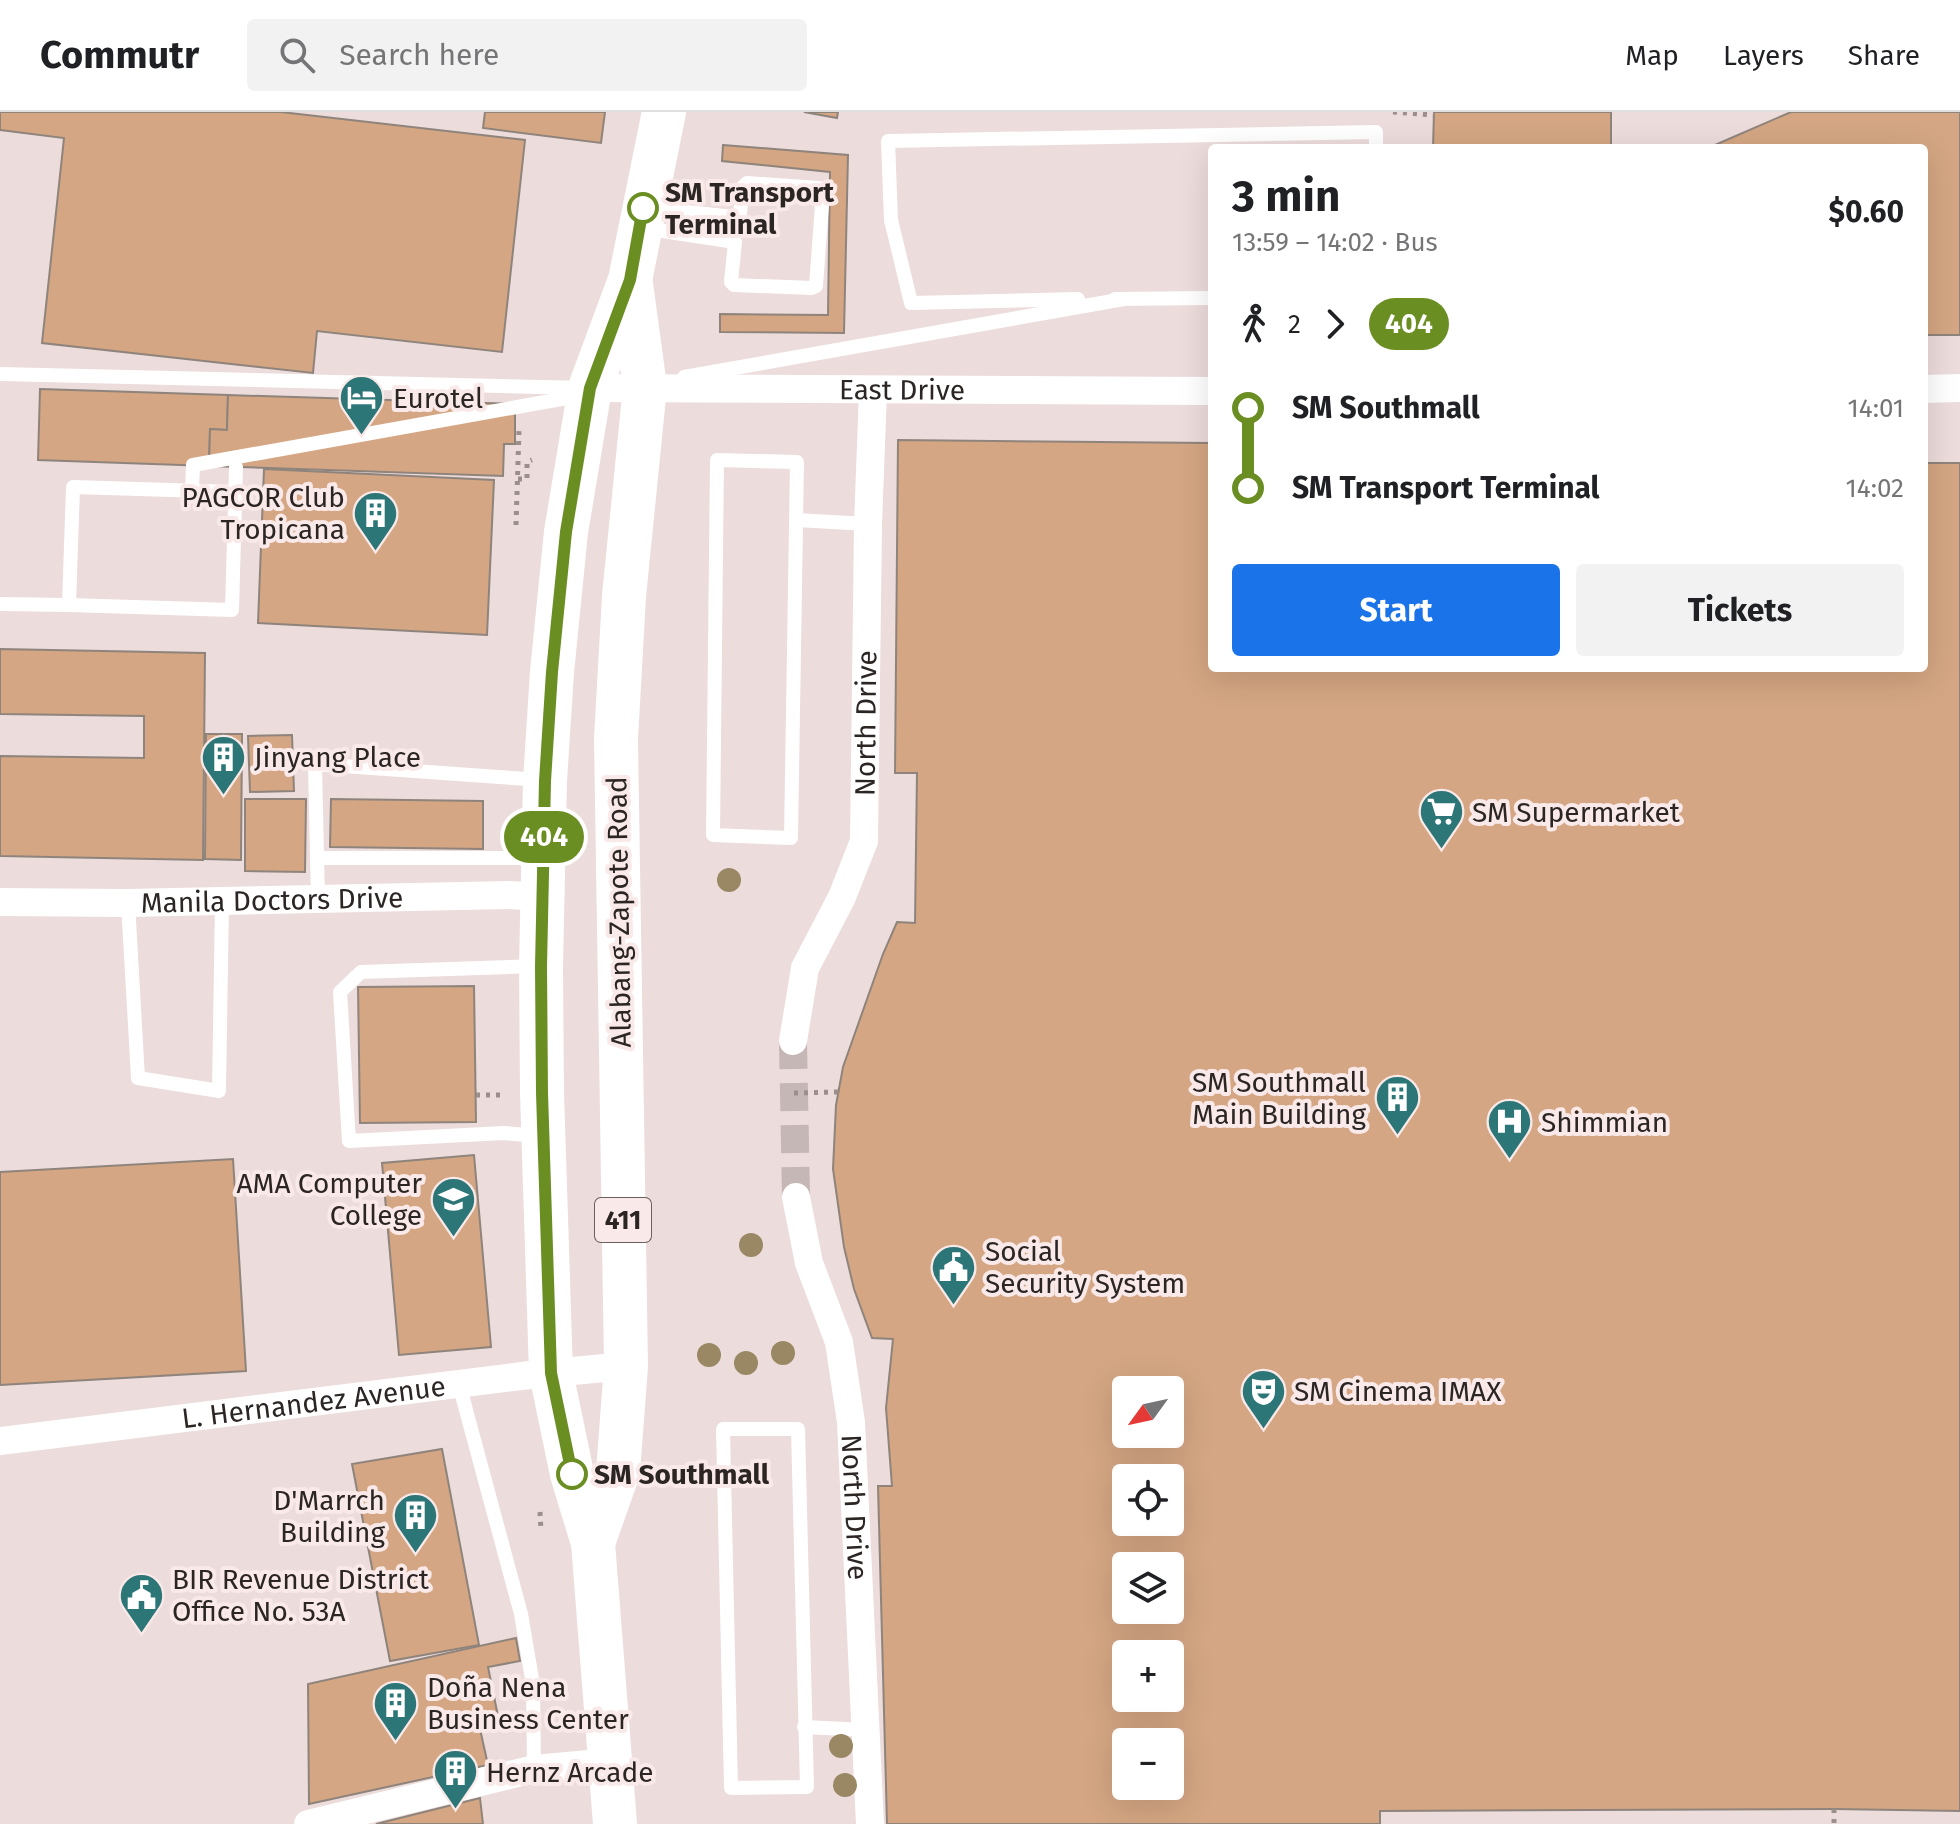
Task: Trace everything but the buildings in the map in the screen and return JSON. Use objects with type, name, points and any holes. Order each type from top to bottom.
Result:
[{"type":"highway","name":"Alabang-Zapote Road","points":[[615,1824],[593,1543],[572,1474],[551,1373],[542,1093],[545,781],[566,532],[590,388],[630,280],[664,112]]},
{"type":"highway","name":"Alabang-Zapote Road","points":[[593,1543],[618,1472],[626,1366],[616,739],[625,580],[645,387],[630,280]]},
{"type":"street","name":"East Drive","points":[[590,388],[1208,391]]},
{"type":"street","points":[[1928,389],[1960,388]]},
{"type":"street","name":"North Drive","points":[[793,1041],[805,968],[842,897],[864,841],[873,391]]},
{"type":"street","name":"Manila Doctors Drive","points":[[0,902],[222,902],[509,895],[543,877]]},
{"type":"street","name":"North Drive","points":[[796,1197],[809,1263],[839,1342],[851,1422],[870,1824]]},
{"type":"street","name":"L. Hernandez Avenue","points":[[0,1441],[626,1366]]},
{"type":"street","points":[[308,1824],[534,1769],[611,1762]]},
{"type":"lane","points":[[1208,298],[911,303],[891,220],[888,141],[1376,132],[1376,144]]},
{"type":"lane","points":[[747,183],[819,188],[823,191],[816,286],[734,285],[731,282],[735,242],[641,218],[734,217],[740,213],[743,187],[747,183]]},
{"type":"lane","points":[[192,490],[193,465],[1124,299]]},
{"type":"lane","points":[[0,374],[590,388]]},
{"type":"lane","points":[[195,378],[195,394]]},
{"type":"lane","points":[[238,379],[238,395]]},
{"type":"lane","points":[[717,460],[797,462],[796,520],[791,838],[713,835],[717,460]]},
{"type":"lane","points":[[0,604],[232,610],[236,467]]},
{"type":"lane","points":[[69,605],[73,487],[235,492]]},
{"type":"lane","points":[[796,520],[868,524]]},
{"type":"lane","points":[[318,900],[315,764],[545,781]]},
{"type":"lane","points":[[317,858],[543,877]]},
{"type":"lane","points":[[128,903],[138,1078],[219,1091],[222,902]]},
{"type":"lane","points":[[541,966],[361,972],[340,992],[349,1141],[504,1133],[545,1137]]},
{"type":"lane","points":[[459,1384],[521,1614],[533,1685],[534,1769]]},
{"type":"lane","points":[[723,1429],[798,1429],[804,1727],[807,1787],[731,1788],[723,1429]]},
{"type":"lane","points":[[804,1727],[866,1730]]},
{"type":"path","points":[[1384,112],[1434,115]]},
{"type":"path","points":[[515,427],[519,428],[516,525]]},
{"type":"path","points":[[518,479],[527,479],[527,462],[532,460]]},
{"type":"path","points":[[794,1093],[838,1092]]},
{"type":"path","points":[[1834,1809],[1834,1824]]},
{"type":"tunnel","points":[[793,1041],[796,1197]]},
{"type":"bus line","name":"404","points":[[572,1474],[551,1373],[542,1093],[545,781],[566,532],[590,388],[630,280],[643,208]]},
{"type":"place","name":"SM Transport Terminal","points":[[643,208]]},
{"type":"place","name":"Eurotel","points":[[362,437]]},
{"type":"place","name":"PAGCOR Club Tropicana","points":[[376,552]]},
{"type":"place","name":"Jinyang Place","points":[[223,796]]},
{"type":"place","name":"SM Supermarket","points":[[1441,851]]},
{"type":"place","name":"SM Southmall Main Building","points":[[1397,1137]]},
{"type":"place","name":"Shimmian","points":[[1510,1161]]},
{"type":"place","name":"AMA Computer College","points":[[453,1238]]},
{"type":"place","name":"Social Security System","points":[[954,1306]]},
{"type":"place","name":"SM Cinema IMAX","points":[[1263,1430]]},
{"type":"place","name":"SM Southmall","points":[[572,1474]]},
{"type":"place","name":"D'Marrch Building","points":[[416,1555]]},
{"type":"place","name":"BIR Revenue District Office No. 53A","points":[[141,1634]]},
{"type":"place","name":"Doña Nena Business Center","points":[[396,1742]]},
{"type":"place","name":"Hernz Arcade","points":[[455,1811]]}]
